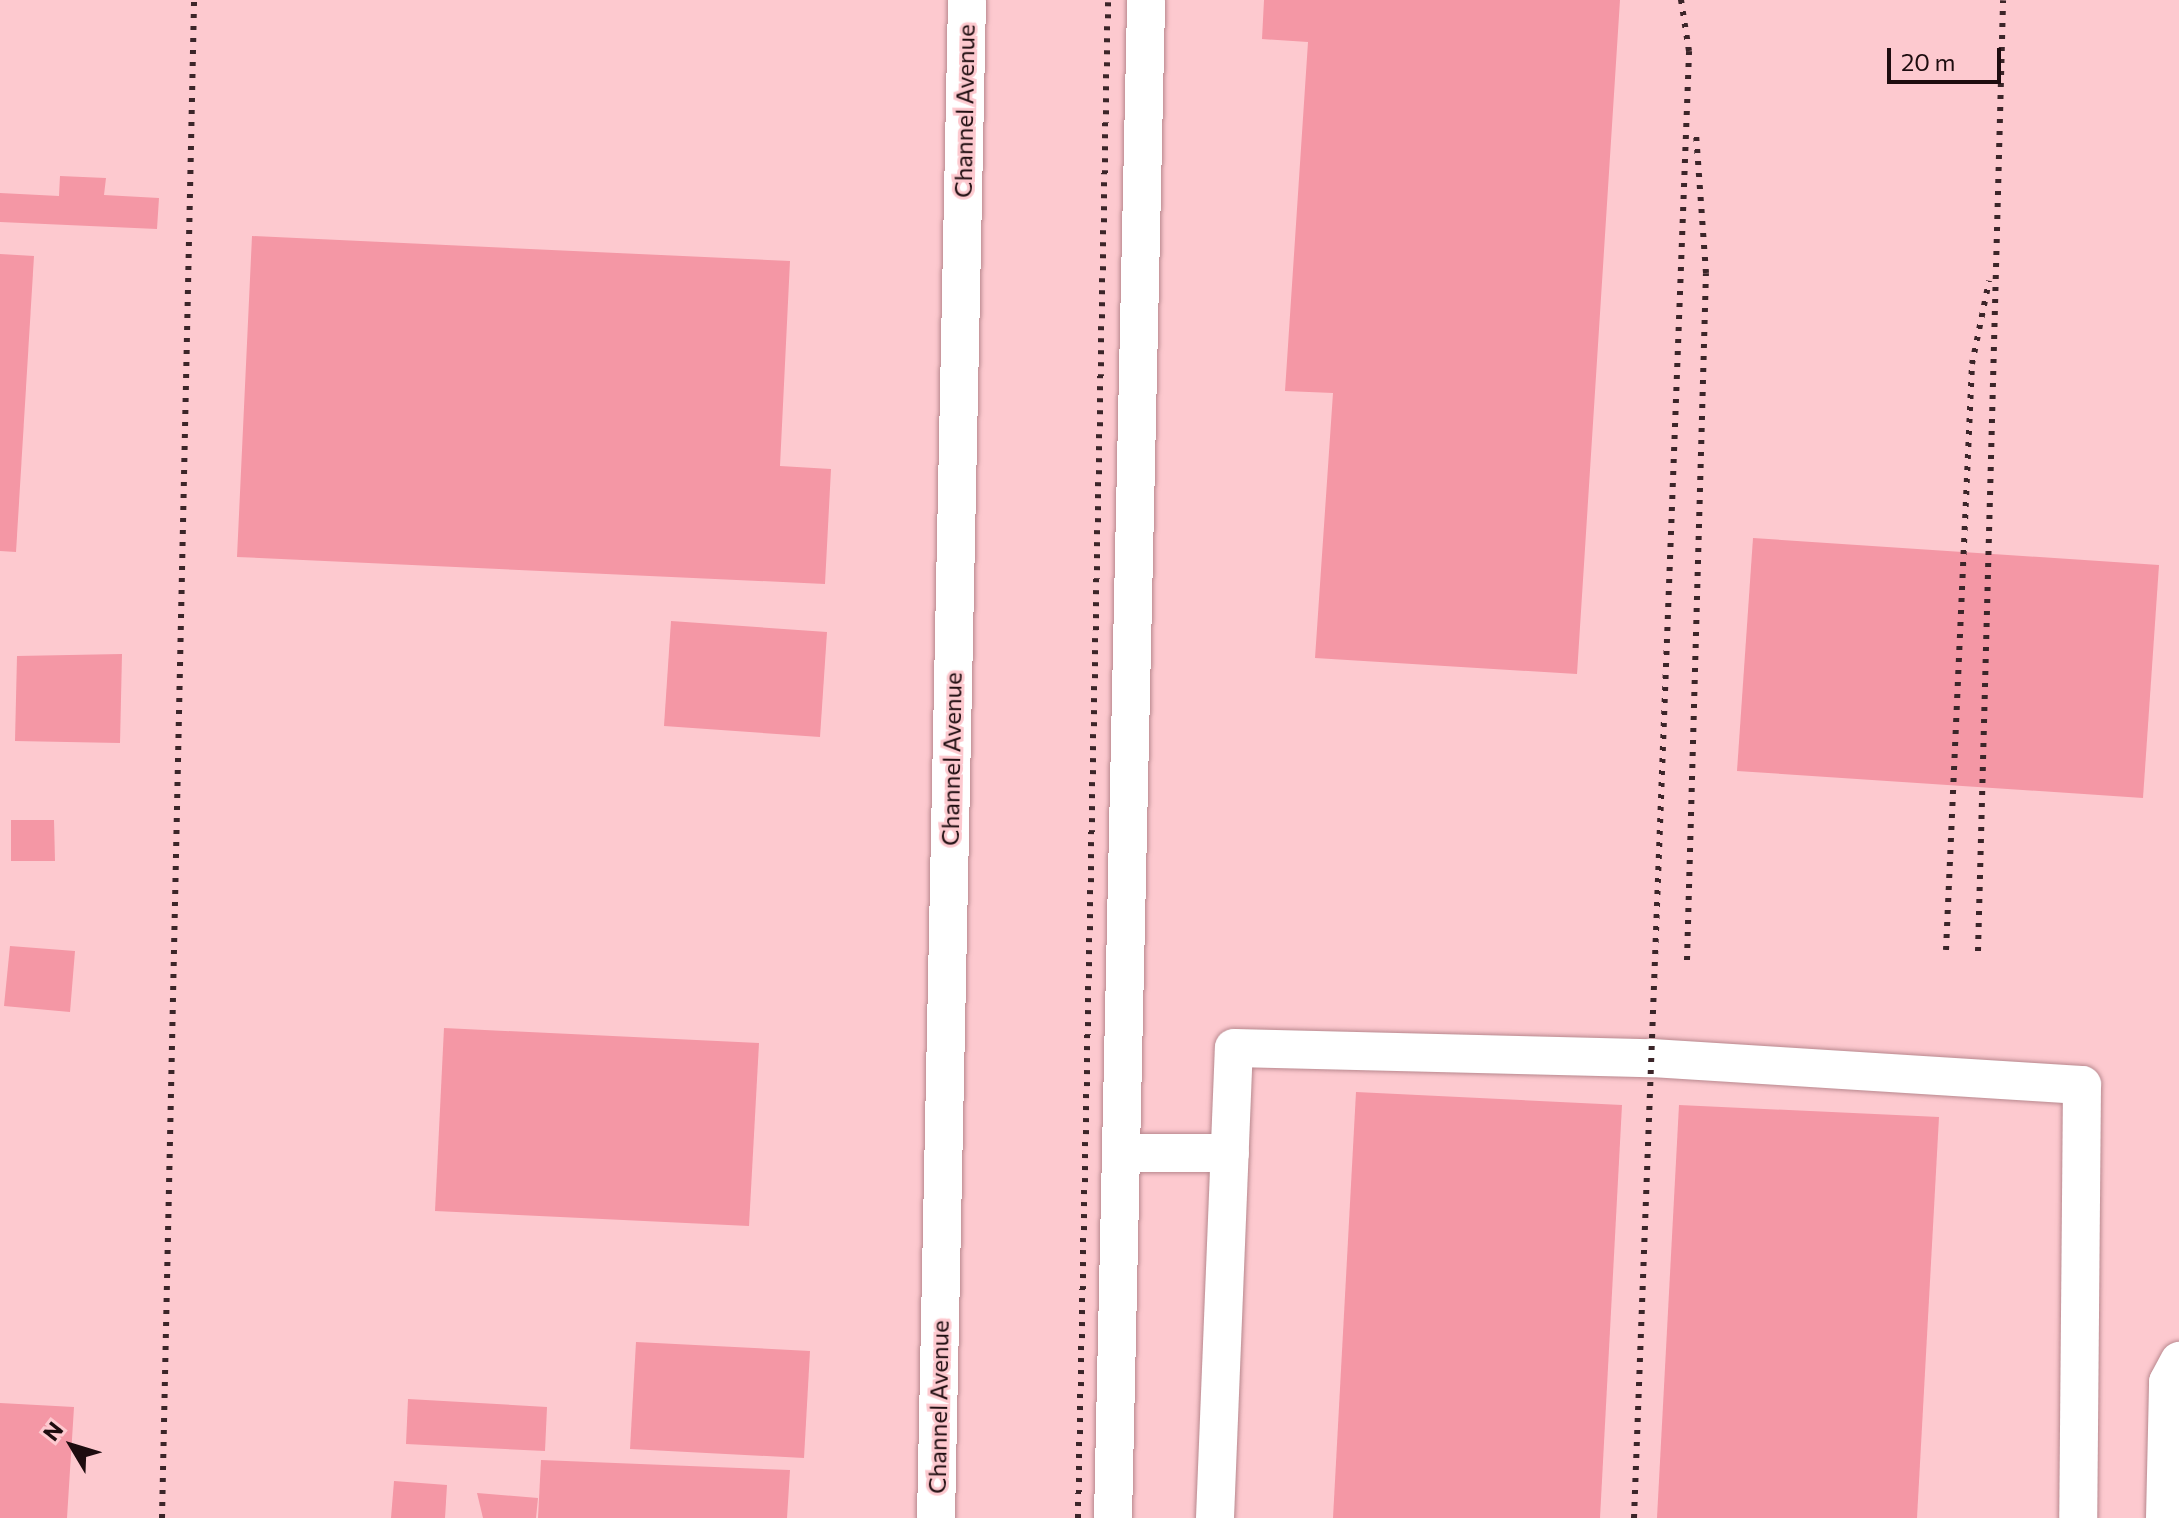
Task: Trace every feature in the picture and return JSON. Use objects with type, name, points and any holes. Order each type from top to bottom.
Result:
[{"type":"street","name":"Channel Avenue","points":[[936,1518],[967,0]]},
{"type":"street","points":[[1113,1518],[1146,0]]},
{"type":"street","points":[[1215,1518],[1234,1048],[1651,1058],[2082,1085],[2078,1518]]},
{"type":"street","points":[[1121,1153],[1230,1153]]},
{"type":"street","points":[[2165,1518],[2168,1382],[2179,1361]]},
{"type":"building","points":[[1264,0],[1620,0],[1577,674],[1315,658],[1333,393],[1285,391],[1308,42],[1262,39]]},
{"type":"building","points":[[60,176],[106,178],[104,195],[159,198],[157,229],[0,222],[0,193],[59,196]]},
{"type":"building","points":[[252,236],[790,261],[780,466],[831,469],[825,584],[237,557]]},
{"type":"building","points":[[0,254],[34,256],[16,552],[0,551]]},
{"type":"building","points":[[1753,538],[2159,565],[2143,798],[1737,771]]},
{"type":"building","points":[[671,621],[827,632],[820,737],[664,726]]},
{"type":"building","points":[[122,654],[120,743],[15,741],[17,656]]},
{"type":"building","points":[[11,820],[54,820],[55,861],[11,861]]},
{"type":"building","points":[[10,946],[75,951],[70,1012],[4,1006]]},
{"type":"building","points":[[444,1028],[759,1043],[749,1226],[435,1211]]},
{"type":"building","points":[[1356,1092],[1622,1105],[1600,1518],[1333,1518]]},
{"type":"building","points":[[1679,1105],[1939,1117],[1917,1518],[1657,1518]]},
{"type":"building","points":[[636,1342],[810,1351],[804,1458],[630,1449]]},
{"type":"building","points":[[408,1399],[547,1407],[545,1451],[406,1444]]},
{"type":"building","points":[[0,1403],[74,1407],[67,1518],[0,1518]]},
{"type":"building","points":[[541,1460],[790,1470],[787,1518],[538,1518]]},
{"type":"building","points":[[394,1481],[447,1485],[445,1518],[391,1518]]},
{"type":"building","points":[[477,1493],[538,1498],[536,1518],[483,1518]]},
{"type":"railway","points":[[162,1518],[194,0]]},
{"type":"railway","points":[[1078,1518],[1108,0]]},
{"type":"railway","points":[[1634,1518],[1689,51],[1681,0]]},
{"type":"railway","points":[[1978,951],[2003,0]]},
{"type":"railway","points":[[1687,960],[1706,273],[1696,135]]},
{"type":"railway","points":[[1946,950],[1972,364],[1989,281]]}]
